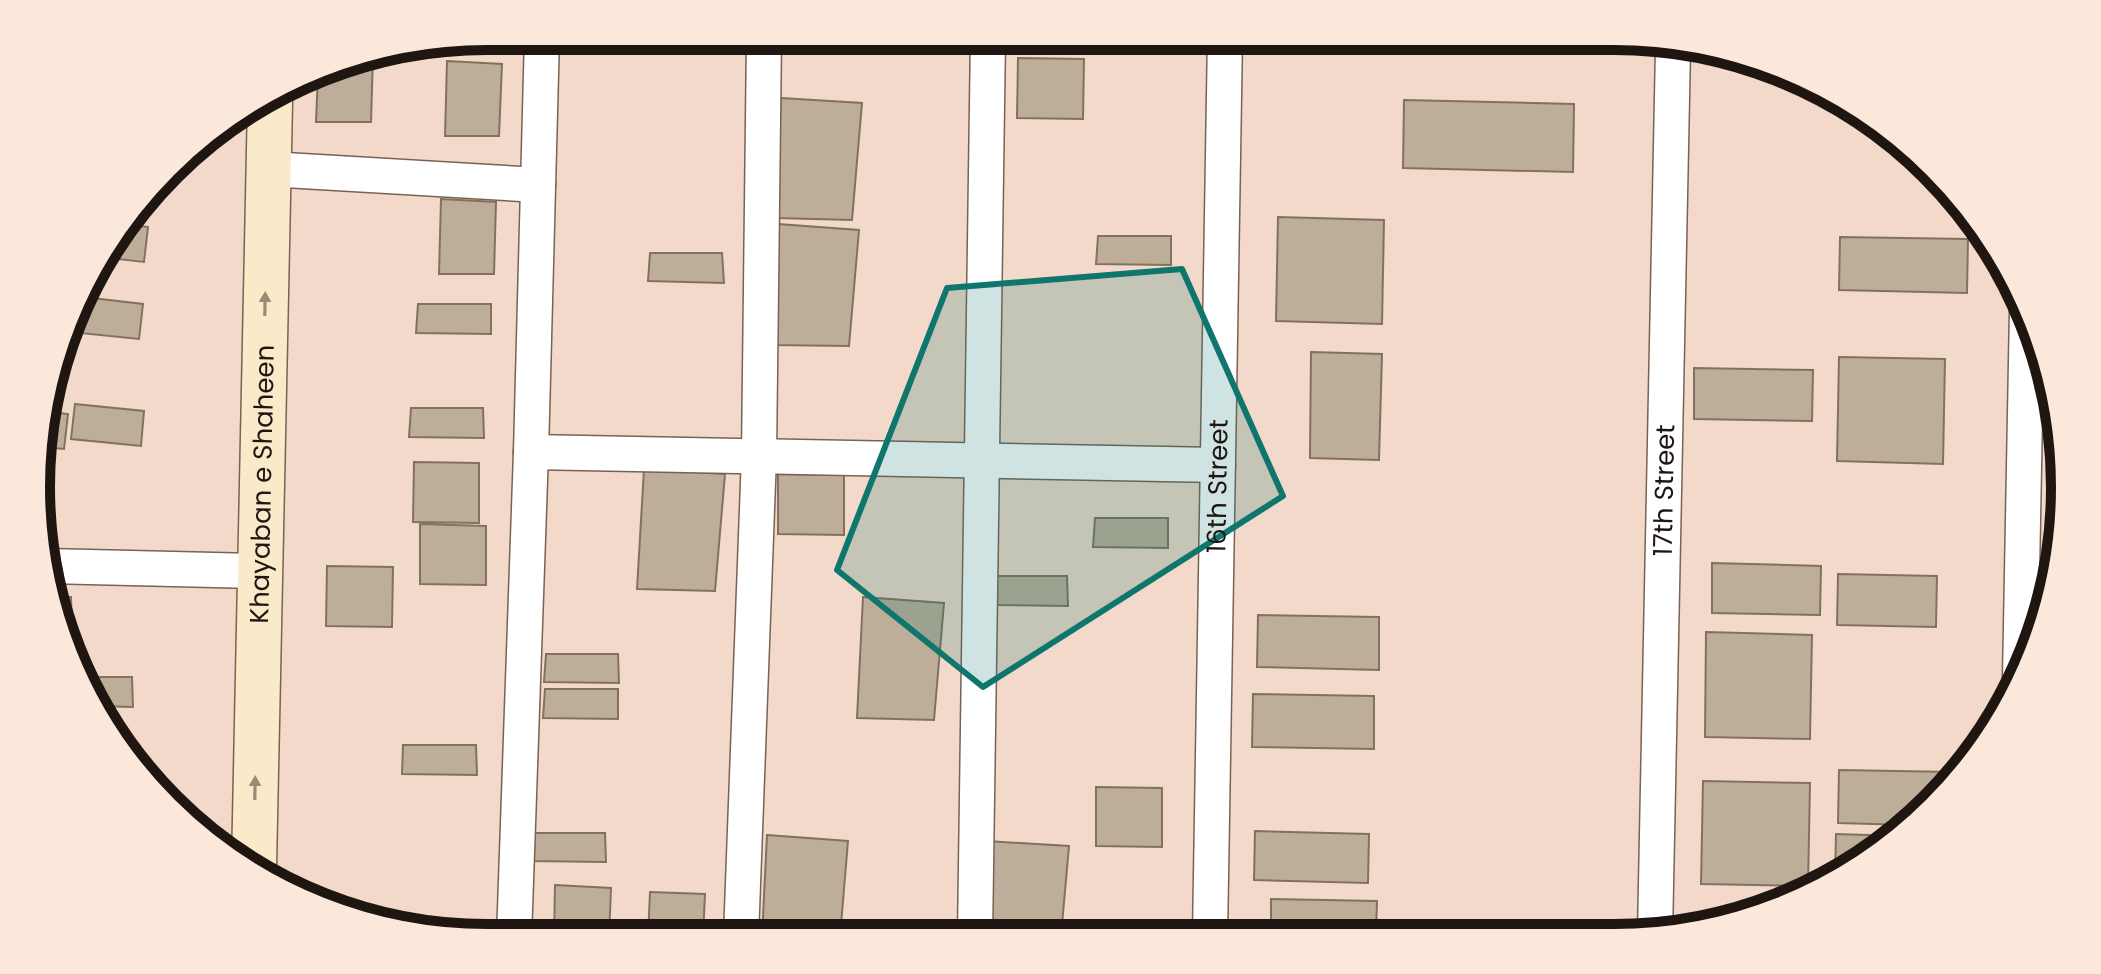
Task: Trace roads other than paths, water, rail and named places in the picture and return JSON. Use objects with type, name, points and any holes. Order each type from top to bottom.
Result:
[{"type":"main road","name":"Khayaban e Shaheen","points":[[254,856],[270,108]]},
{"type":"street","points":[[514,924],[542,50]]},
{"type":"street","points":[[741,924],[759,456],[764,50]]},
{"type":"street","points":[[975,924],[988,50]]},
{"type":"street","name":"16th Street","points":[[1210,924],[1225,50]]},
{"type":"street","name":"17th Street","points":[[1655,922],[1673,54]]},
{"type":"street","points":[[268,169],[538,185]]},
{"type":"street","points":[[2021,647],[2026,343]]},
{"type":"street","points":[[531,452],[1218,465]]},
{"type":"street","points":[[57,566],[259,571]]}]
